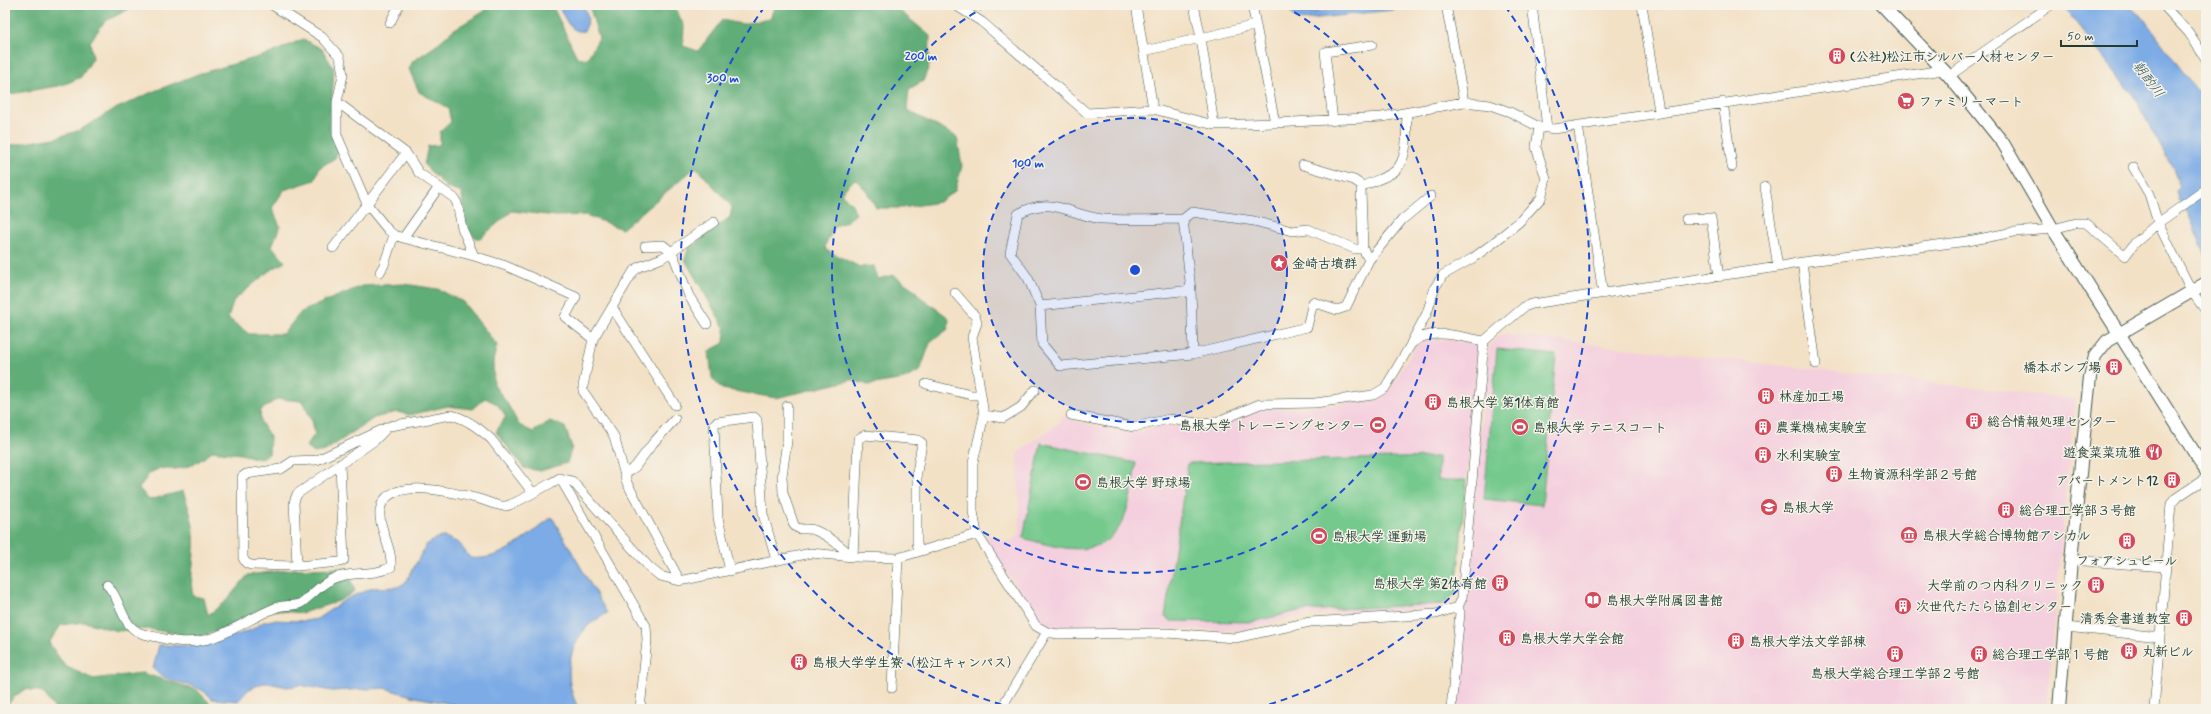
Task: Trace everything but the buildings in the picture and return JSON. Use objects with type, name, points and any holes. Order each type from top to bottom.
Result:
[{"type":"street","points":[[272,5],[322,37],[340,57],[343,75],[337,102],[337,135],[367,204],[399,237],[474,256],[544,281],[576,297],[565,317],[593,339]]},
{"type":"street","points":[[390,23],[399,5]]},
{"type":"street","points":[[955,5],[982,22],[1087,113],[1153,109],[1214,125],[1333,121],[1407,113],[1464,102],[1490,104],[1502,108],[1543,128],[1578,125],[1659,111],[1946,73],[2049,7]]},
{"type":"street","points":[[1136,5],[1153,109]]},
{"type":"street","points":[[1194,5],[1201,38],[1214,125]]},
{"type":"street","points":[[1252,5],[1275,123]]},
{"type":"street","points":[[1446,5],[1464,102]]},
{"type":"street","points":[[1071,416],[1134,427],[1169,420],[1204,424],[1216,422],[1260,404],[1314,403],[1373,395],[1385,388],[1411,344],[1415,332],[1427,313],[1435,288],[1444,275],[1473,258],[1492,244],[1519,222],[1541,198],[1546,178],[1537,154],[1543,128],[1532,5]]},
{"type":"street","points":[[1642,5],[1659,111]]},
{"type":"street","points":[[1882,5],[1946,73],[1983,116],[2003,144],[2053,229],[2206,471]]},
{"type":"street","points":[[2163,5],[2189,33],[2206,59]]},
{"type":"street","points":[[1144,51],[1256,25]]},
{"type":"street","points":[[1333,121],[1325,52],[1372,45]]},
{"type":"street","points":[[337,102],[406,153],[419,173],[454,198],[457,203],[462,228],[474,256]]},
{"type":"street","points":[[1723,102],[1732,167]]},
{"type":"street","points":[[1363,186],[1393,172],[1398,167],[1405,146],[1407,113]]},
{"type":"street","points":[[1578,125],[1603,294]]},
{"type":"street","points":[[333,248],[406,153]]},
{"type":"street","points":[[1304,165],[1354,180],[1363,186]]},
{"type":"street","points":[[2133,167],[2149,194],[2158,223],[2192,292],[2206,311]]},
{"type":"street","points":[[1363,186],[1360,201],[1363,250],[1369,260]]},
{"type":"street","points":[[380,272],[399,237],[440,187]]},
{"type":"street","points":[[1765,187],[1778,268]]},
{"type":"street","points":[[1411,344],[1420,337],[1434,334],[1484,340],[1524,308],[1532,304],[1778,268],[1802,262],[1968,241],[2014,232],[2053,229],[2076,223],[2086,223],[2125,256],[2136,243],[2158,223],[2206,189]]},
{"type":"street","points":[[1363,250],[1355,249],[1308,229],[1292,231],[1254,221],[1192,212],[1183,219],[1102,218],[1051,205],[1030,206],[1018,214],[1010,252],[1028,278],[1040,306],[1042,344],[1060,366],[1193,354],[1307,327],[1313,302],[1337,310],[1346,307],[1369,260],[1402,220],[1431,196]]},
{"type":"street","points":[[1686,219],[1710,218],[1719,276]]},
{"type":"street","points":[[1183,219],[1191,290],[1193,354]]},
{"type":"street","points":[[680,581],[628,483],[614,436],[583,391],[593,339],[633,272],[639,267],[662,258],[672,252],[714,222]]},
{"type":"street","points":[[645,246],[663,245],[672,252],[689,296],[707,324]]},
{"type":"street","points":[[1802,262],[1816,364]]},
{"type":"street","points":[[2059,709],[2071,560],[2090,377],[2095,356],[2107,341],[2205,283]]},
{"type":"street","points":[[1040,306],[1191,290]]},
{"type":"street","points":[[955,293],[975,316],[977,323],[972,337],[984,415],[973,462],[973,511],[977,534],[1036,626],[1047,632],[1065,634],[1166,633],[1235,638],[1310,622],[1436,614],[1458,607]]},
{"type":"street","points":[[612,307],[675,405]]},
{"type":"street","points":[[1452,709],[1460,613],[1458,607],[1462,598],[1484,340]]},
{"type":"street","points":[[926,384],[971,395],[980,395]]},
{"type":"street","points":[[984,415],[1003,418],[1021,407],[1035,390]]},
{"type":"street","points":[[787,406],[787,441],[782,476],[783,493],[794,525],[798,529],[818,531],[842,547],[853,557]]},
{"type":"street","points":[[340,464],[344,560],[340,562],[297,566],[251,565],[246,563],[243,558],[242,477],[246,474],[281,470],[293,461],[317,460],[390,426],[451,415],[457,416],[483,432],[491,439],[533,493]]},
{"type":"street","points":[[730,571],[718,518],[714,424],[717,422],[754,417],[757,420],[763,514],[776,560]]},
{"type":"street","points":[[625,474],[635,468],[653,443],[675,419]]},
{"type":"street","points":[[297,566],[295,497],[374,441],[390,426]]},
{"type":"street","points":[[853,557],[858,439],[865,435],[918,440],[922,443],[917,472],[917,543],[919,551]]},
{"type":"street","points":[[107,585],[112,590],[129,626],[139,632],[168,640],[187,642],[217,638],[275,607],[300,604],[318,587],[333,579],[361,572],[377,572],[391,567],[392,559],[380,510],[383,502],[398,490],[411,488],[429,490],[506,506],[560,478],[572,481],[649,567],[660,576],[680,581],[819,552],[853,557],[898,558],[977,534]]},
{"type":"street","points":[[560,478],[646,626],[647,640],[640,709]]},
{"type":"street","points":[[2154,709],[2171,504],[2176,498],[2206,478]]},
{"type":"street","points":[[892,688],[898,558]]},
{"type":"street","points":[[2071,560],[2165,567]]},
{"type":"street","points":[[2066,627],[2160,637]]},
{"type":"street","points":[[1003,709],[1010,693],[1047,632]]},
{"type":"shaded area","name":"島根大学","points":[[1501,334],[2075,399],[2046,709],[1454,709],[1489,346]]},
{"type":"shaded area","points":[[1426,340],[1448,340],[1477,344],[1478,346],[1457,593],[1446,604],[1439,607],[1411,610],[1306,615],[1242,630],[1055,628],[1039,621],[986,541],[986,534],[1001,541],[1012,541],[1020,533],[1017,453],[1058,424],[1065,413],[1077,422],[1120,431],[1140,432],[1160,425],[1203,429],[1216,427],[1254,409],[1269,407],[1299,408],[1377,399],[1389,391],[1415,347]]},
{"type":"green space","points":[[5,5],[130,5],[129,9],[104,22],[90,42],[93,58],[81,77],[63,85],[5,95]]},
{"type":"green space","points":[[487,5],[552,5],[577,57],[587,59],[599,38],[589,5],[629,5],[643,9],[669,5],[676,9],[684,26],[683,46],[698,51],[722,20],[741,24],[770,19],[775,5],[893,5],[930,36],[929,66],[923,81],[909,89],[907,110],[957,137],[962,166],[955,191],[939,202],[902,208],[876,208],[866,190],[855,179],[841,193],[852,204],[856,214],[846,222],[835,226],[825,245],[826,250],[860,267],[874,266],[878,279],[893,275],[915,290],[919,296],[949,318],[948,329],[930,343],[920,371],[904,379],[868,385],[852,380],[776,398],[722,389],[712,378],[709,351],[724,343],[725,329],[685,260],[688,249],[730,217],[732,207],[696,167],[622,229],[586,215],[556,216],[512,211],[478,240],[464,226],[462,193],[447,188],[424,165],[428,146],[440,145],[440,132],[451,122],[448,108],[419,92],[409,69],[413,61],[434,47],[453,30],[485,11]]},
{"type":"green space","points":[[303,39],[322,49],[334,69],[330,127],[338,150],[335,158],[319,168],[315,180],[284,190],[272,208],[280,226],[272,246],[285,262],[269,271],[234,300],[228,318],[249,334],[283,334],[301,312],[362,286],[404,284],[438,289],[463,302],[497,345],[493,361],[494,385],[507,403],[519,425],[533,432],[550,421],[565,427],[572,447],[567,463],[540,471],[524,468],[496,432],[506,416],[497,404],[485,398],[472,409],[448,406],[410,415],[397,412],[374,418],[325,451],[314,453],[306,446],[315,434],[312,420],[302,401],[277,399],[260,411],[261,422],[270,437],[269,454],[259,459],[241,454],[212,451],[194,464],[175,469],[160,468],[150,473],[139,488],[149,500],[183,491],[190,513],[194,535],[192,579],[193,596],[204,598],[208,615],[224,603],[248,575],[294,569],[346,568],[355,591],[339,601],[302,613],[262,609],[227,628],[198,637],[148,629],[117,631],[85,622],[61,625],[49,643],[65,666],[93,679],[142,673],[197,690],[209,702],[207,709],[55,709],[43,692],[25,689],[13,698],[5,709],[5,146],[55,138],[80,130],[111,111],[152,92],[198,74],[269,54]]},
{"type":"green space","name":"島根大学 テニスコート","points":[[1497,349],[1556,355],[1542,505],[1484,499]]},
{"type":"green space","name":"島根大学 野球場","points":[[1041,443],[1136,463],[1128,508],[1122,522],[1113,535],[1103,543],[1077,549],[1064,548],[1023,538]]},
{"type":"green space","name":"島根大学 運動場","points":[[1438,457],[1438,480],[1466,480],[1456,593],[1443,604],[1298,611],[1252,622],[1171,621],[1165,617],[1188,463]]},
{"type":"water","points":[[558,5],[583,5],[588,18],[584,31],[575,30],[571,27]]},
{"type":"water","points":[[1286,5],[1291,5],[1299,13],[1415,5],[1392,10],[1300,20],[1295,18]]},
{"type":"water","name":"朝酌川","points":[[2062,5],[2126,5],[2141,15],[2206,103],[2206,256],[2188,213],[2179,202],[2176,191],[2180,187],[2173,169],[2133,95]]},
{"type":"water","points":[[552,517],[607,613],[586,628],[579,637],[571,657],[569,678],[574,699],[579,709],[462,709],[457,705],[415,697],[384,688],[332,691],[300,685],[288,687],[268,683],[263,683],[248,690],[238,701],[212,699],[199,689],[166,678],[153,669],[159,645],[190,646],[222,640],[251,630],[263,622],[272,620],[305,621],[317,619],[348,598],[372,588],[398,587],[406,582],[426,545],[437,538],[445,537],[459,543],[470,558],[493,556],[514,546]]},
{"type":"place","name":"(公社)松江市シルバー人材センター","points":[[1837,56]]},
{"type":"place","name":"ファミリーマート","points":[[1906,101]]},
{"type":"place","name":"金崎古墳群","points":[[1279,263]]},
{"type":"place","name":"橋本ポンプ場","points":[[2114,367]]},
{"type":"place","name":"林産加工場","points":[[1766,396]]},
{"type":"place","name":"島根大学 第1体育館","points":[[1433,402]]},
{"type":"place","name":"総合情報処理センター","points":[[1974,421]]},
{"type":"place","name":"島根大学 トレーニングセンター","points":[[1378,425]]},
{"type":"place","name":"島根大学 テニスコート","points":[[1520,427]]},
{"type":"place","name":"農業機械実験室","points":[[1763,427]]},
{"type":"place","name":"遊食菜菜琉雅","points":[[2154,452]]},
{"type":"place","name":"水利実験室","points":[[1763,455]]},
{"type":"place","name":"生物資源科学部２号館","points":[[1834,474]]},
{"type":"place","name":"アパートメント12","points":[[2172,480]]},
{"type":"place","name":"島根大学 野球場","points":[[1083,482]]},
{"type":"place","name":"島根大学","points":[[1769,507]]},
{"type":"place","name":"総合理工学部３号館","points":[[2006,510]]},
{"type":"place","name":"島根大学総合博物館アシカル","points":[[1909,535]]},
{"type":"place","name":"島根大学 運動場","points":[[1319,536]]},
{"type":"place","name":"フォアシュピール","points":[[2127,541]]},
{"type":"place","name":"島根大学 第2体育館","points":[[1500,583]]},
{"type":"place","name":"大学前のつ内科クリニック","points":[[2096,585]]},
{"type":"place","name":"島根大学附属図書館","points":[[1593,600]]},
{"type":"place","name":"次世代たたら協創センター","points":[[1903,606]]},
{"type":"place","name":"清秀会書道教室","points":[[2184,618]]},
{"type":"place","name":"島根大学大学会館","points":[[1507,638]]},
{"type":"place","name":"島根大学法文学部棟","points":[[1736,641]]},
{"type":"place","name":"丸新ビル","points":[[2129,651]]},
{"type":"place","name":"島根大学総合理工学部２号館","points":[[1895,654]]},
{"type":"place","name":"総合理工学部１号館","points":[[1979,654]]},
{"type":"place","name":"島根大学学生寮（松江キャンパス）","points":[[799,662]]}]
